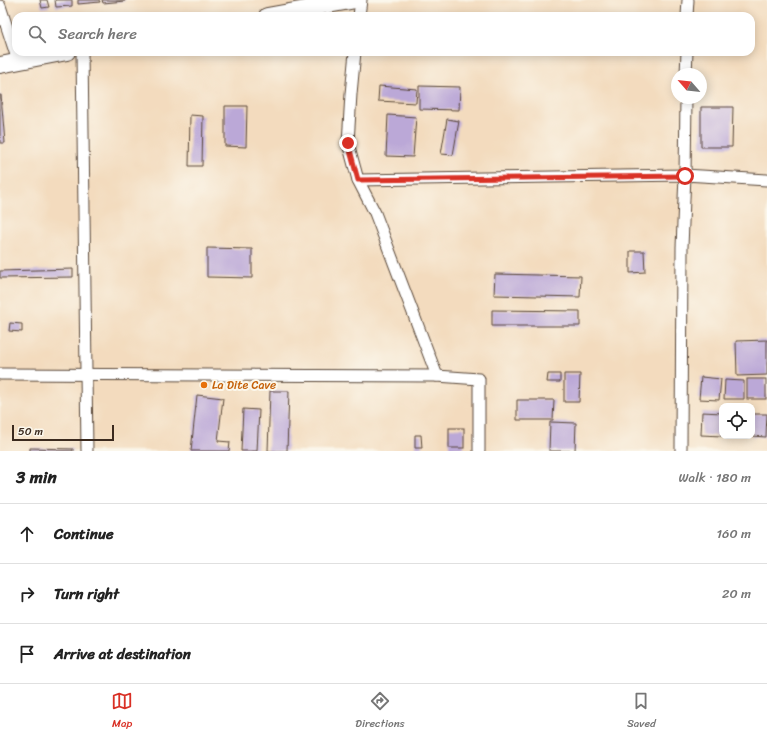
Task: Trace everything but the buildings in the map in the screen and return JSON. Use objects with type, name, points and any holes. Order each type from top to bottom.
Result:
[{"type":"main road","points":[[289,12],[356,0]]},
{"type":"main road","points":[[0,65],[45,56]]},
{"type":"street","points":[[360,12],[361,0]]},
{"type":"street","points":[[687,12],[688,0]]},
{"type":"street","points":[[0,6],[12,43]]},
{"type":"street","points":[[16,56],[18,61]]},
{"type":"street","points":[[82,56],[87,451]]},
{"type":"street","points":[[355,56],[348,143],[358,180],[375,213],[437,376]]},
{"type":"street","points":[[686,68],[687,56]]},
{"type":"street","points":[[681,451],[682,247],[686,104]]},
{"type":"street","points":[[358,180],[685,176],[767,180]]},
{"type":"street","points":[[0,374],[437,376],[479,379],[479,451]]},
{"type":"place","name":"La Dite Cave","points":[[204,385]]},
{"type":"route","points":[[348,143],[358,180],[685,176]]}]
